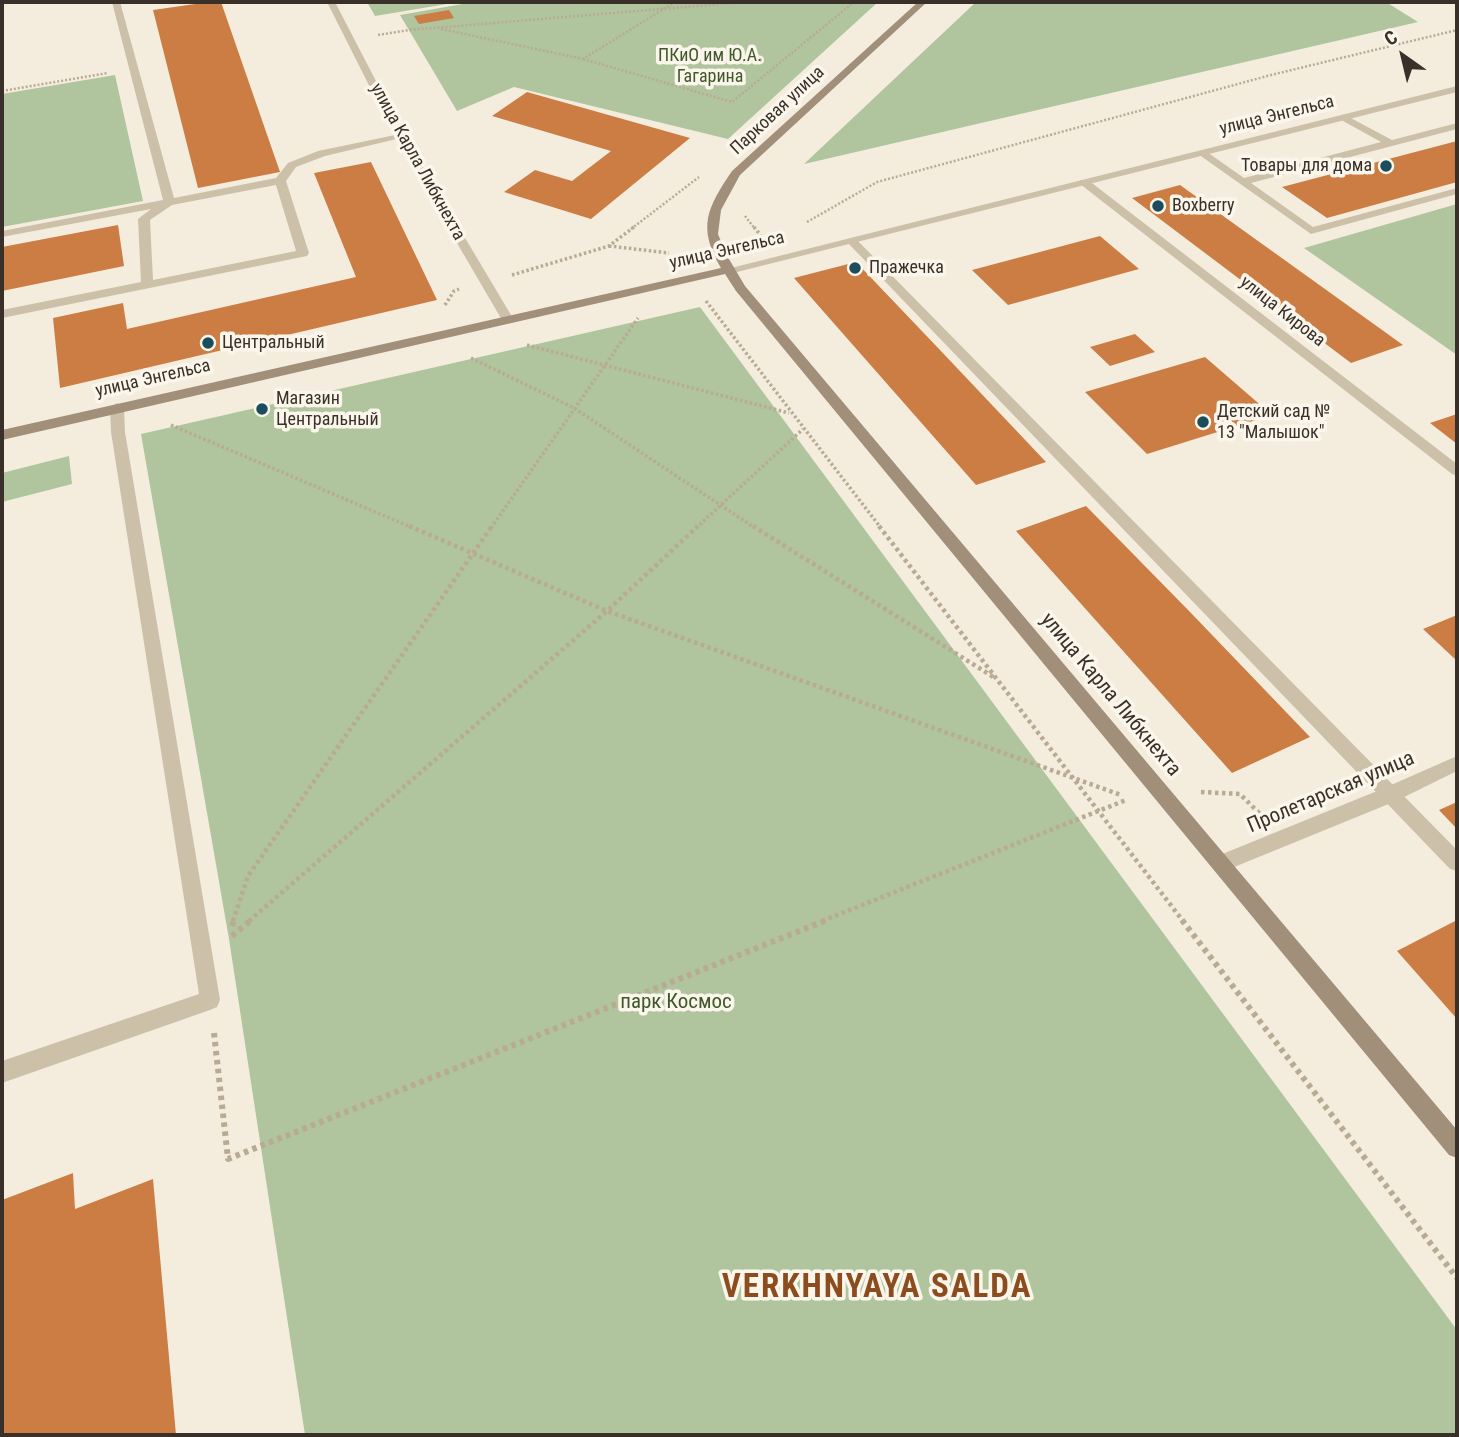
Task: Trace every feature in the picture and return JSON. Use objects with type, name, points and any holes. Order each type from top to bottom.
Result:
[{"type":"main road","name":"Парковая улица","points":[[729,270],[712,233],[720,198],[736,173],[923,2]]},
{"type":"main road","name":"улица Энгельса","points":[[2,435],[729,270]]},
{"type":"main road","name":"улица Карла Либкнехта","points":[[729,270],[740,288],[1457,1147]]},
{"type":"street","points":[[116,2],[169,202]]},
{"type":"street","name":"улица Карла Либкнехта","points":[[331,2],[400,137],[508,320]]},
{"type":"street","name":"улица Энгельса","points":[[729,270],[1457,90]]},
{"type":"street","points":[[1347,118],[1390,143]]},
{"type":"street","points":[[1242,181],[1457,126]]},
{"type":"street","points":[[2,234],[280,181],[292,164],[322,153],[400,137]]},
{"type":"street","points":[[1203,154],[1311,231],[1457,191]]},
{"type":"street","points":[[2,314],[303,253],[280,181]]},
{"type":"street","name":"улица Кирова","points":[[1084,182],[1457,471]]},
{"type":"street","points":[[147,283],[144,219],[169,202]]},
{"type":"street","points":[[852,241],[1457,863]]},
{"type":"street","points":[[2,1072],[210,1000],[118,432],[117,407]]},
{"type":"street","name":"Пролетарская улица","points":[[1222,863],[1390,795],[1457,762]]},
{"type":"path","points":[[583,59],[675,2]]},
{"type":"path","points":[[351,40],[434,28],[745,2]]},
{"type":"path","points":[[434,28],[583,59],[732,102],[854,2]]},
{"type":"path","points":[[805,223],[877,182],[1271,75],[1457,30]]},
{"type":"path","points":[[2,90],[134,69]]},
{"type":"path","points":[[444,306],[454,290],[609,246],[702,174]]},
{"type":"path","points":[[744,214],[762,237]]},
{"type":"path","points":[[609,246],[670,253]]},
{"type":"path","points":[[703,297],[1457,1278]]},
{"type":"path","points":[[640,314],[248,876],[229,939],[607,611],[803,429]]},
{"type":"path","points":[[516,342],[790,413]]},
{"type":"path","points":[[464,354],[574,408],[719,506],[997,679]]},
{"type":"path","points":[[117,407],[162,422],[607,611],[1076,781],[1131,798],[228,1159],[210,1000]]},
{"type":"path","points":[[1165,796],[1194,792],[1240,794],[1266,820]]},
{"type":"green space","points":[[367,2],[459,2],[375,16]]},
{"type":"green space","name":"ПКиО им Ю.А. Гагарина","points":[[474,2],[878,2],[728,139],[514,87],[457,111],[400,15]]},
{"type":"green space","points":[[976,2],[1386,2],[1418,22],[804,164]]},
{"type":"green space","points":[[115,75],[143,201],[2,227],[2,94]]},
{"type":"green space","points":[[1457,204],[1457,355],[1304,248]]},
{"type":"green space","name":"парк Космос","points":[[700,307],[1457,1330],[1457,1435],[305,1435],[229,939],[141,434]]},
{"type":"green space","points":[[69,456],[72,484],[2,502],[2,473]]},
{"type":"building","points":[[221,2],[280,172],[198,188],[153,10]]},
{"type":"building","points":[[449,10],[454,18],[419,24],[414,16]]},
{"type":"building","points":[[527,92],[690,138],[591,219],[504,192],[535,170],[572,181],[611,151],[492,116]]},
{"type":"building","points":[[1457,141],[1457,182],[1327,218],[1282,187]]},
{"type":"building","points":[[371,162],[437,300],[60,388],[53,318],[123,303],[127,329],[356,277],[314,173]]},
{"type":"building","points":[[1180,185],[1403,345],[1351,363],[1132,198]]},
{"type":"building","points":[[118,225],[124,266],[2,291],[2,247]]},
{"type":"building","points":[[1100,236],[1139,269],[1008,305],[972,270]]},
{"type":"building","points":[[856,262],[1046,462],[976,485],[794,278]]},
{"type":"building","points":[[1135,334],[1155,352],[1110,366],[1090,347]]},
{"type":"building","points":[[1205,357],[1272,415],[1147,454],[1085,392]]},
{"type":"building","points":[[1457,414],[1457,444],[1430,423]]},
{"type":"building","points":[[1086,506],[1310,737],[1232,773],[1016,531]]},
{"type":"building","points":[[1457,615],[1457,661],[1423,629]]},
{"type":"building","points":[[1457,802],[1457,829],[1439,810]]},
{"type":"building","points":[[1457,920],[1457,1019],[1397,951]]},
{"type":"building","points":[[73,1173],[75,1209],[153,1179],[176,1435],[2,1435],[2,1200]]},
{"type":"place","name":"Товары для дома","points":[[1386,166]]},
{"type":"place","name":"Boxberry","points":[[1158,206]]},
{"type":"place","name":"Пражечка","points":[[855,268]]},
{"type":"place","name":"Центральный","points":[[208,343]]},
{"type":"place","name":"Магазин Центральный","points":[[262,409]]},
{"type":"place","name":"Детский сад № 13 \"Малышок\"","points":[[1203,422]]},
{"type":"district","name":"VERKHNYAYA SALDA","points":[[877,1289]]}]
